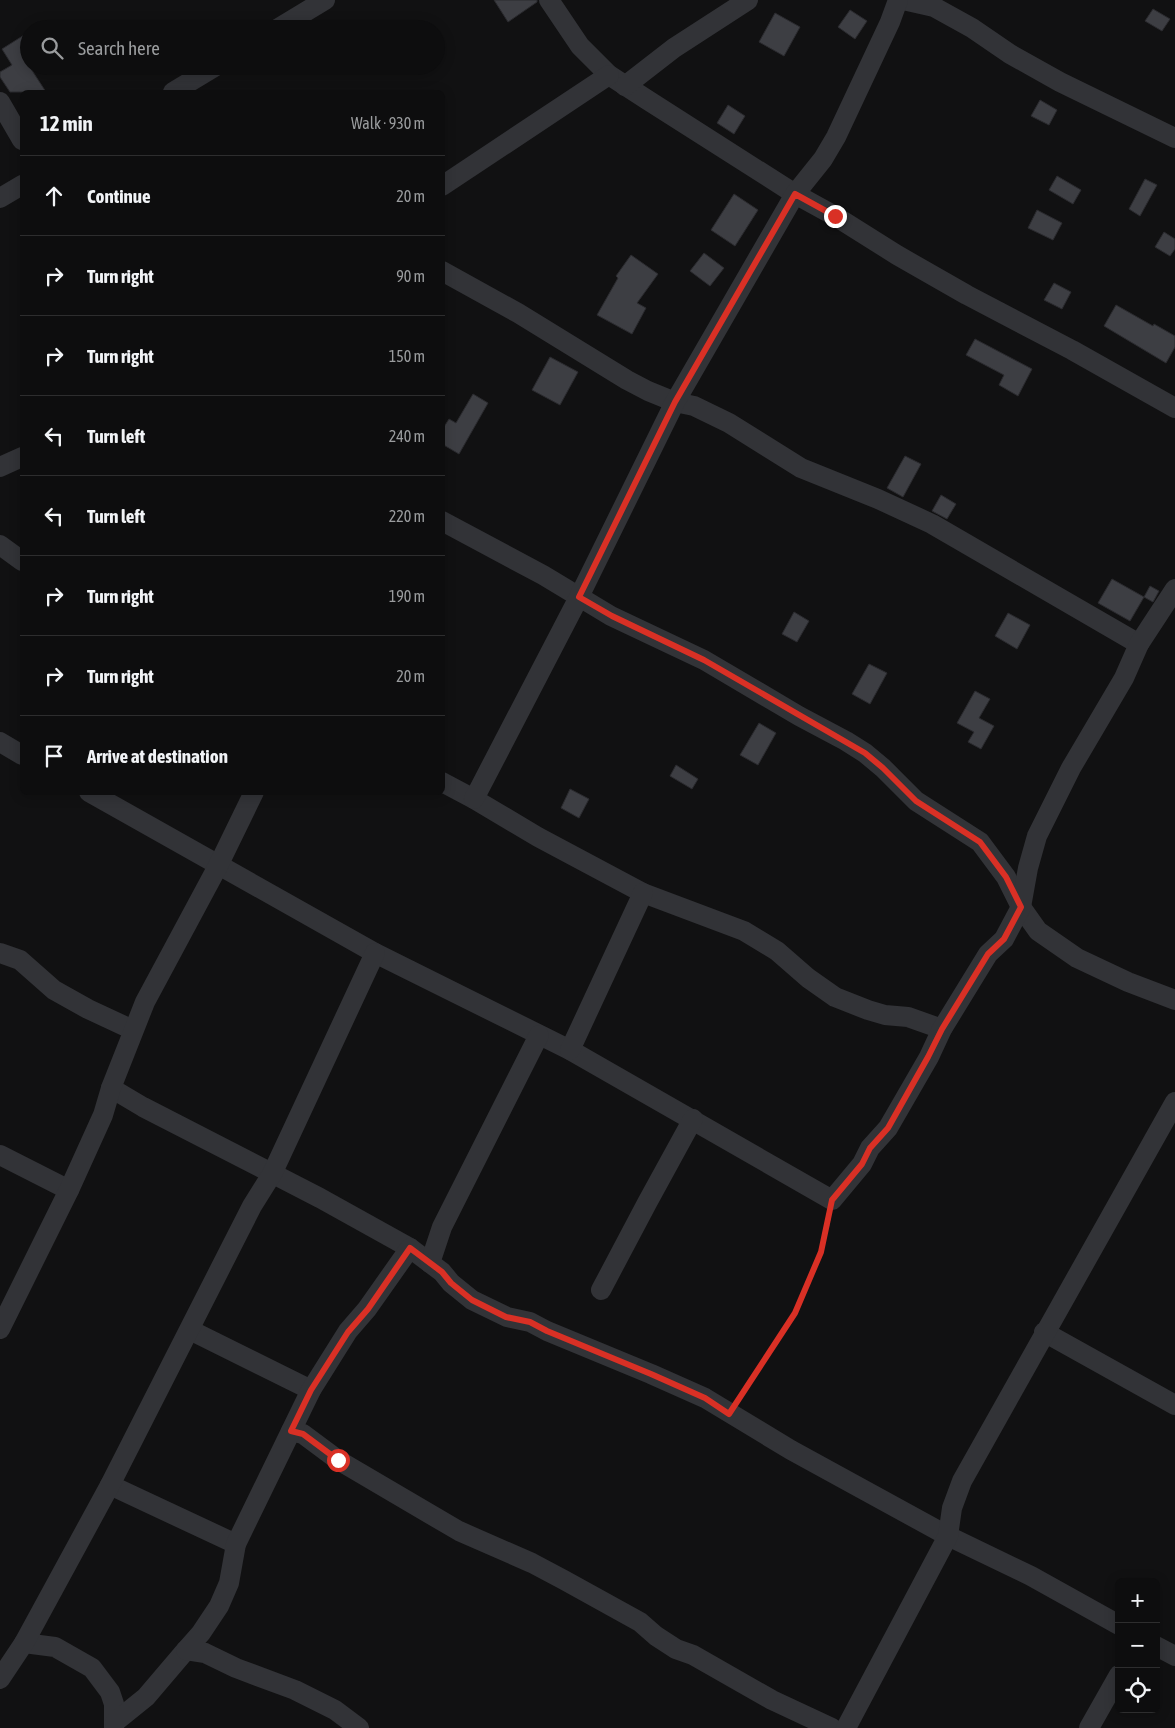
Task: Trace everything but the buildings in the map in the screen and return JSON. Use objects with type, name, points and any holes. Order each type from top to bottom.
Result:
[{"type":"street","points":[[292,20],[324,0]]},
{"type":"street","points":[[549,0],[580,46],[617,81],[795,194],[960,290],[1175,408]]},
{"type":"street","points":[[445,184],[674,48],[748,0]]},
{"type":"street","points":[[474,799],[579,597],[675,402],[795,194],[823,159],[836,137],[890,22],[898,0]]},
{"type":"street","points":[[903,0],[934,7],[972,28],[1010,54],[1060,82],[1175,138]]},
{"type":"street","points":[[176,90],[201,75]]},
{"type":"street","points":[[0,102],[20,137]]},
{"type":"street","points":[[0,198],[20,185]]},
{"type":"street","points":[[445,273],[518,313],[627,380],[675,402],[694,406],[729,424],[802,468],[878,499],[932,524],[1139,644]]},
{"type":"street","points":[[0,467],[20,458]]},
{"type":"street","points":[[445,523],[505,554],[612,616],[704,660],[865,753],[916,801],[980,842],[1006,877],[1021,907],[1038,931],[1077,958],[1128,982],[1175,1000]]},
{"type":"street","points":[[0,544],[20,559]]},
{"type":"street","points":[[94,795],[375,953],[570,1050],[832,1200],[862,1164],[870,1148],[888,1128],[942,1029],[988,954],[1004,939],[1021,907],[1028,868],[1037,836],[1071,768],[1124,678],[1139,644],[1175,589]]},
{"type":"street","points":[[0,742],[20,754]]},
{"type":"street","points":[[445,784],[538,838],[643,893],[665,903],[682,907],[744,931],[777,952],[808,978],[835,997],[868,1010],[885,1015],[908,1017],[942,1029]]},
{"type":"street","points":[[0,1329],[69,1190],[103,1115],[111,1088],[144,1002],[218,866],[253,795]]},
{"type":"street","points":[[570,1050],[643,893]]},
{"type":"street","points":[[0,952],[20,960],[54,990],[88,1009],[133,1030]]},
{"type":"street","points":[[0,1679],[110,1485],[252,1206],[272,1174],[375,953]]},
{"type":"street","points":[[430,1263],[442,1227],[539,1035]]},
{"type":"street","points":[[111,1088],[143,1107],[320,1198],[410,1248],[442,1272],[451,1283],[472,1300],[506,1317],[530,1322],[705,1398],[791,1450],[948,1536],[1031,1576],[1115,1623]]},
{"type":"street","points":[[846,1728],[948,1536],[952,1508],[962,1481],[1044,1332],[1175,1102]]},
{"type":"street","points":[[601,1290],[693,1120]]},
{"type":"street","points":[[0,1155],[69,1190]]},
{"type":"street","points":[[115,1725],[146,1697],[201,1633],[219,1606],[229,1583],[236,1544],[311,1390],[348,1332],[368,1309],[410,1248]]},
{"type":"street","points":[[190,1330],[311,1390]]},
{"type":"street","points":[[1044,1332],[1175,1405]]},
{"type":"street","points":[[291,1431],[303,1434],[338,1460],[459,1531],[532,1563],[640,1622],[676,1649],[693,1655],[772,1700],[832,1728]]},
{"type":"street","points":[[110,1485],[236,1544]]},
{"type":"street","points":[[13,1655],[55,1646],[92,1668],[110,1692],[114,1704],[115,1725]]},
{"type":"street","points":[[1160,1648],[1175,1656]]},
{"type":"street","points":[[186,1650],[205,1653],[236,1668],[295,1690],[336,1710],[359,1728]]},
{"type":"street","points":[[1089,1728],[1115,1682]]},
{"type":"street","points":[[110,1692],[146,1697]]},
{"type":"path","points":[[729,1414],[795,1313],[821,1252],[832,1200]]},
{"type":"route","points":[[338,1460],[303,1434],[291,1431],[311,1390],[348,1332],[368,1309],[410,1248],[442,1272],[451,1283],[472,1300],[506,1317],[530,1322],[547,1331],[651,1374],[705,1398],[729,1414],[795,1313],[821,1252],[832,1200],[862,1164],[870,1148],[888,1128],[942,1029],[988,954],[1004,939],[1014,916],[1021,907],[1006,877],[980,842],[916,801],[865,753],[704,660],[612,616],[579,597],[675,402],[795,194],[835,216]]}]
